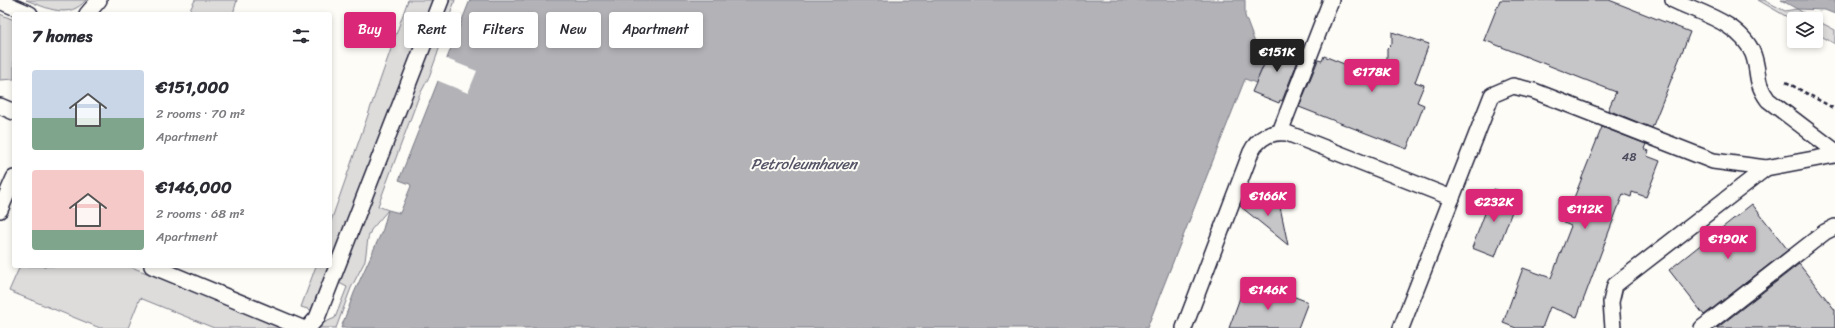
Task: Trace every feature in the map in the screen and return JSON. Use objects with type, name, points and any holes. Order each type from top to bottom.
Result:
[{"type":"lane","points":[[89,12],[99,0]]},
{"type":"lane","points":[[308,328],[317,318],[441,0]]},
{"type":"lane","points":[[1280,132],[1331,0]]},
{"type":"lane","points":[[1673,0],[1725,24],[1737,32],[1747,42],[1756,66],[1757,79],[1768,100],[1835,151]]},
{"type":"lane","points":[[0,1],[25,12]]},
{"type":"lane","points":[[1401,328],[1492,95],[1513,86],[1534,91],[1713,161],[1766,168],[1835,155]]},
{"type":"lane","points":[[0,106],[12,111]]},
{"type":"lane","points":[[1184,328],[1251,152],[1260,139],[1266,135],[1280,132],[1287,133],[1452,198]]},
{"type":"lane","points":[[1613,328],[1611,302],[1615,285],[1766,168]]},
{"type":"lane","points":[[6,207],[12,185]]},
{"type":"lane","points":[[1702,328],[1824,232],[1835,227]]},
{"type":"lane","points":[[157,268],[302,328]]},
{"type":"path","points":[[1756,66],[1835,109]]},
{"type":"shaded area","points":[[26,0],[86,0],[72,10],[65,11],[50,9]]},
{"type":"shaded area","points":[[195,0],[237,0],[234,12],[189,12]]},
{"type":"shaded area","points":[[408,0],[434,0],[429,12],[404,12],[404,48],[415,48],[332,260],[332,218],[391,48],[396,48],[396,34]]},
{"type":"shaded area","points":[[448,0],[455,0],[451,12],[443,12]]},
{"type":"shaded area","points":[[1758,0],[1764,0],[1785,11],[1797,9],[1802,12],[1787,12],[1787,17]]},
{"type":"shaded area","points":[[0,14],[12,19],[12,79],[0,80]]},
{"type":"shaded area","points":[[1823,24],[1835,30],[1835,44],[1823,37]]},
{"type":"shaded area","points":[[429,48],[439,48],[429,77],[419,96],[378,206],[388,210],[371,230],[368,238],[365,261],[351,288],[336,328],[319,328],[321,324],[335,318],[347,287],[339,283],[379,174]]},
{"type":"shaded area","points":[[19,268],[134,268],[285,328],[214,328],[140,298],[128,328],[100,328],[9,291]]},
{"type":"shaded area","points":[[315,268],[329,268],[311,310],[301,307]]},
{"type":"water","name":"Petroleumhaven","points":[[470,0],[1245,0],[1245,16],[1257,48],[1259,51],[1268,54],[1256,83],[1245,79],[1147,328],[341,328],[354,293],[383,229],[388,210],[400,213],[411,186],[410,184],[399,180],[451,48],[461,48],[461,23]]},
{"type":"water","points":[[1781,0],[1835,0],[1835,14],[1825,10],[1797,9]]},
{"type":"pier","points":[[444,58],[477,71],[468,93],[436,80]]},
{"type":"building","points":[[1500,0],[1609,0],[1690,32],[1652,128],[1608,110],[1616,92],[1484,40]]},
{"type":"building","points":[[1392,32],[1429,44],[1415,82],[1424,85],[1417,102],[1424,105],[1407,149],[1299,107],[1318,60],[1322,61],[1324,56],[1387,81],[1387,49],[1392,44]]},
{"type":"building","points":[[1274,42],[1301,53],[1282,101],[1280,100],[1279,103],[1252,92]]},
{"type":"building","points":[[1602,127],[1646,144],[1644,149],[1649,151],[1647,156],[1660,161],[1646,197],[1632,192],[1631,197],[1623,194],[1577,317],[1550,307],[1542,328],[1516,328],[1503,323],[1523,268],[1551,278],[1571,226],[1564,223]]},
{"type":"building","points":[[1494,189],[1517,198],[1495,257],[1472,248]]},
{"type":"building","points":[[1242,202],[1279,202],[1288,245],[1240,206]]},
{"type":"building","points":[[1752,204],[1788,250],[1704,315],[1669,270]]},
{"type":"building","points":[[1799,264],[1835,310],[1835,328],[1717,328]]},
{"type":"building","points":[[1244,287],[1279,300],[1282,292],[1308,302],[1298,328],[1229,328]]}]
